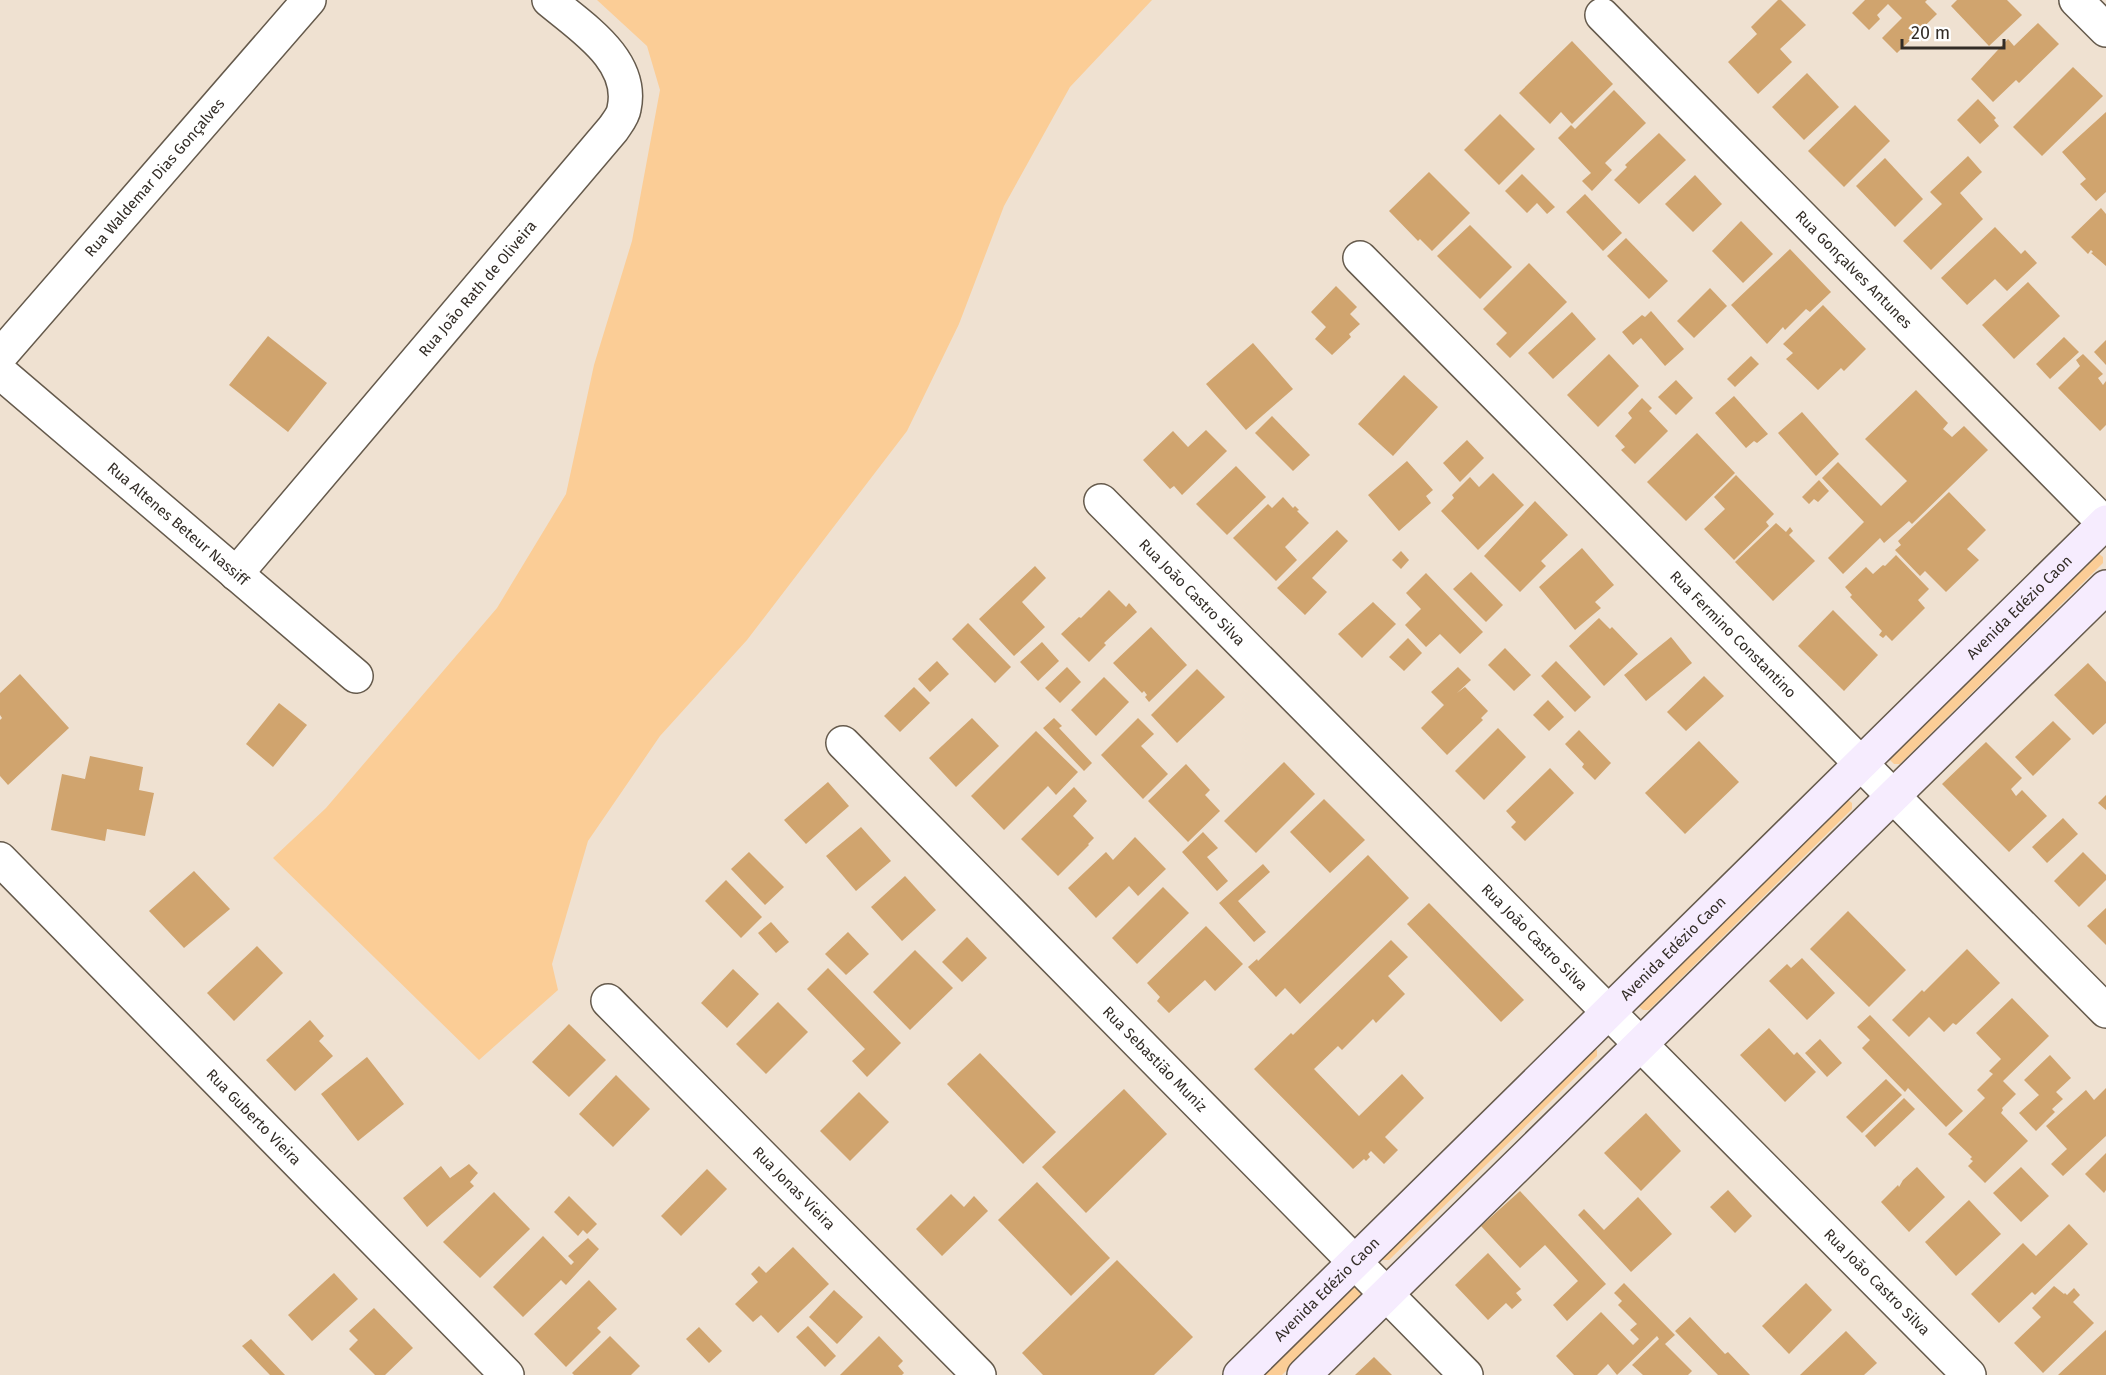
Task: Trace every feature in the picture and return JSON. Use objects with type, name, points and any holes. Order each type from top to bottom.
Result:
[{"type":"main road","name":"Avenida Edézio Caon","points":[[1240,1375],[2106,524]]},
{"type":"main road","points":[[1304,1375],[2106,587]]},
{"type":"street","name":"Rua Waldemar Dias Gonçalves","points":[[0,356],[309,0]]},
{"type":"street","name":"Rua João Rath de Oliveira","points":[[236,574],[613,129],[624,110],[624,89],[619,68],[602,46],[549,0]]},
{"type":"street","points":[[2076,0],[2106,30]]},
{"type":"street","name":"Rua Gonçalves Antunes","points":[[1602,15],[2106,524]]},
{"type":"street","name":"Rua Fermino Constantino","points":[[1360,258],[2106,1011]]},
{"type":"street","name":"Rua Altenes Beteur Nassiff","points":[[0,372],[356,676]]},
{"type":"street","name":"Rua João Castro Silva","points":[[1101,501],[1969,1375]]},
{"type":"street","name":"Rua Sebastião Muniz","points":[[843,743],[1466,1375]]},
{"type":"street","name":"Rua Guberto Vieira","points":[[0,860],[507,1375]]},
{"type":"street","name":"Rua Jonas Vieira","points":[[608,1001],[979,1375]]},
{"type":"shaded area","points":[[597,0],[1152,0],[1070,87],[1004,206],[959,324],[907,431],[747,640],[660,736],[588,841],[552,964],[558,990],[479,1060],[273,858],[326,808],[497,608],[566,494],[594,365],[632,241],[660,90],[647,46]]},
{"type":"shaded area","points":[[2098,553],[2103,557],[2103,563],[1900,764],[1894,764],[1889,754]]},
{"type":"shaded area","points":[[1847,799],[1852,803],[1852,809],[1649,1010],[1643,1010],[1638,1006]]},
{"type":"shaded area","points":[[1592,1046],[1597,1050],[1597,1056],[1389,1260],[1383,1260],[1378,1256]]},
{"type":"shaded area","points":[[1357,1286],[1362,1290],[1362,1297],[1282,1375],[1261,1375],[1351,1287]]},
{"type":"building","points":[[1778,0],[1781,0],[1806,25],[1780,49],[1792,62],[1758,94],[1728,62],[1757,34],[1751,27]]},
{"type":"building","points":[[1865,0],[1927,0],[1925,2],[1937,14],[1897,53],[1882,38],[1902,18],[1888,4],[1877,15],[1880,19],[1869,30],[1852,13]]},
{"type":"building","points":[[1957,0],[2007,0],[2022,15],[1989,46],[1951,6]]},
{"type":"building","points":[[2038,23],[2059,44],[2019,83],[2016,80],[1993,102],[1971,79],[2008,39],[2014,46]]},
{"type":"building","points":[[1572,41],[1613,84],[1572,124],[1561,112],[1550,124],[1519,93]]},
{"type":"building","points":[[2073,67],[2103,96],[2042,156],[2013,127]]},
{"type":"building","points":[[1807,73],[1839,107],[1804,140],[1772,107]]},
{"type":"building","points":[[1614,90],[1646,123],[1605,163],[1612,170],[1592,191],[1582,181],[1591,173],[1558,138],[1571,125],[1575,129]]},
{"type":"building","points":[[1978,99],[1996,118],[1994,120],[1999,126],[1980,144],[1957,120]]},
{"type":"building","points":[[1855,105],[1890,141],[1844,187],[1808,151]]},
{"type":"building","points":[[2106,112],[2106,192],[2096,201],[2080,184],[2086,179],[2062,152]]},
{"type":"building","points":[[1500,114],[1535,149],[1499,185],[1464,150]]},
{"type":"building","points":[[1659,133],[1686,160],[1639,204],[1614,180],[1627,167],[1625,165]]},
{"type":"building","points":[[1968,156],[1982,172],[1960,193],[1983,219],[1931,270],[1903,241],[1942,204],[1930,192]]},
{"type":"building","points":[[1885,158],[1923,199],[1895,227],[1856,186]]},
{"type":"building","points":[[1429,172],[1470,213],[1432,251],[1420,239],[1418,241],[1389,211]]},
{"type":"building","points":[[1522,174],[1555,207],[1547,214],[1537,203],[1527,213],[1505,191]]},
{"type":"building","points":[[1695,175],[1722,204],[1693,232],[1665,204]]},
{"type":"building","points":[[1585,194],[1622,233],[1603,251],[1566,212]]},
{"type":"building","points":[[2101,208],[2106,214],[2106,266],[2091,253],[2093,252],[2091,250],[2088,254],[2071,237]]},
{"type":"building","points":[[1741,221],[1773,254],[1743,283],[1712,251]]},
{"type":"building","points":[[1470,225],[1512,267],[1480,299],[1437,256]]},
{"type":"building","points":[[1995,227],[2021,254],[2025,250],[2037,263],[2007,291],[1995,279],[1967,305],[1941,278]]},
{"type":"building","points":[[1626,238],[1668,281],[1649,299],[1607,256]]},
{"type":"building","points":[[1790,249],[1831,292],[1810,312],[1806,309],[1785,330],[1783,327],[1767,344],[1731,305]]},
{"type":"building","points":[[1529,263],[1567,302],[1510,358],[1496,344],[1507,333],[1483,309]]},
{"type":"building","points":[[2028,282],[2060,316],[2014,359],[1982,325]]},
{"type":"building","points":[[1336,286],[1357,307],[1350,314],[1360,324],[1349,334],[1351,337],[1332,355],[1315,339],[1326,327],[1311,312]]},
{"type":"building","points":[[1710,288],[1727,306],[1694,338],[1677,321]]},
{"type":"building","points":[[1823,305],[1866,349],[1844,371],[1841,368],[1818,390],[1786,359],[1793,353],[1783,344]]},
{"type":"building","points":[[1651,311],[1684,349],[1665,366],[1641,338],[1633,345],[1622,332],[1642,315],[1645,317]]},
{"type":"building","points":[[1572,312],[1596,339],[1553,379],[1528,353]]},
{"type":"building","points":[[268,336],[327,383],[288,432],[229,385]]},
{"type":"building","points":[[2064,337],[2079,352],[2050,379],[2036,364]]},
{"type":"building","points":[[2106,340],[2106,365],[2094,352]]},
{"type":"building","points":[[1253,343],[1293,389],[1246,430],[1206,384]]},
{"type":"building","points":[[1609,354],[1639,386],[1598,427],[1567,395]]},
{"type":"building","points":[[2083,354],[2103,374],[2098,378],[2103,385],[2106,381],[2106,425],[2100,431],[2058,388],[2080,366],[2076,360]]},
{"type":"building","points":[[1751,356],[1759,364],[1735,387],[1727,379]]},
{"type":"building","points":[[1404,375],[1438,407],[1393,456],[1358,424]]},
{"type":"building","points":[[1676,380],[1693,398],[1676,415],[1658,397]]},
{"type":"building","points":[[1916,390],[1948,423],[1943,429],[1952,437],[1964,426],[1988,450],[1912,524],[1909,521],[1884,543],[1880,538],[1843,574],[1828,558],[1864,522],[1822,478],[1838,462],[1881,506],[1907,481],[1865,439]]},
{"type":"building","points":[[1734,396],[1768,434],[1746,448],[1715,413]]},
{"type":"building","points":[[1642,398],[1652,408],[1649,411],[1668,431],[1635,464],[1621,450],[1625,447],[1615,436],[1632,418],[1628,413]]},
{"type":"building","points":[[1802,412],[1839,454],[1816,476],[1778,433]]},
{"type":"building","points":[[1272,416],[1310,455],[1293,471],[1255,433]]},
{"type":"building","points":[[1206,430],[1227,451],[1182,495],[1174,486],[1170,489],[1143,460],[1173,431],[1188,447]]},
{"type":"building","points":[[1697,433],[1735,473],[1686,521],[1647,482]]},
{"type":"building","points":[[1467,440],[1484,458],[1460,482],[1443,463]]},
{"type":"building","points":[[1407,461],[1433,490],[1426,496],[1431,503],[1399,531],[1368,495]]},
{"type":"building","points":[[1236,466],[1266,497],[1227,535],[1196,504]]},
{"type":"building","points":[[1493,473],[1524,505],[1478,550],[1441,511],[1454,498],[1452,495],[1470,477],[1479,487]]},
{"type":"building","points":[[1736,475],[1774,514],[1766,522],[1769,526],[1734,560],[1704,529],[1725,509],[1714,497]]},
{"type":"building","points":[[1819,480],[1829,491],[1818,502],[1814,499],[1809,504],[1802,497]]},
{"type":"building","points":[[1949,492],[1986,530],[1967,549],[1979,560],[1946,592],[1925,571],[1920,576],[1895,550],[1901,545],[1898,541]]},
{"type":"building","points":[[1283,497],[1293,508],[1295,506],[1299,510],[1297,511],[1309,523],[1285,547],[1297,560],[1276,581],[1233,538],[1268,504],[1272,508]]},
{"type":"building","points":[[1535,501],[1568,535],[1541,561],[1546,566],[1520,592],[1484,556]]},
{"type":"building","points":[[1776,523],[1786,532],[1790,527],[1793,531],[1789,535],[1815,561],[1773,601],[1735,562]]},
{"type":"building","points":[[1337,530],[1348,541],[1312,578],[1327,592],[1305,615],[1277,588]]},
{"type":"building","points":[[1582,548],[1614,585],[1595,602],[1601,608],[1575,630],[1539,587]]},
{"type":"building","points":[[1401,551],[1409,560],[1401,569],[1392,560]]},
{"type":"building","points":[[1896,555],[1929,589],[1918,600],[1925,608],[1892,641],[1886,635],[1883,638],[1879,635],[1882,631],[1850,597],[1852,595],[1845,587],[1866,567],[1873,574]]},
{"type":"building","points":[[1035,566],[1046,578],[1022,602],[1045,627],[1014,656],[979,619]]},
{"type":"building","points":[[1471,572],[1503,605],[1486,622],[1453,589]]},
{"type":"building","points":[[1426,573],[1483,632],[1460,654],[1440,634],[1426,647],[1405,625],[1421,609],[1406,593]]},
{"type":"building","points":[[1109,590],[1126,607],[1129,603],[1137,612],[1104,643],[1106,645],[1089,662],[1061,634]]},
{"type":"building","points":[[1373,602],[1396,624],[1362,658],[1338,634]]},
{"type":"building","points":[[1833,610],[1878,655],[1844,691],[1798,646]]},
{"type":"building","points":[[1599,618],[1610,629],[1612,627],[1638,654],[1604,686],[1569,646]]},
{"type":"building","points":[[968,623],[1011,667],[995,683],[952,639]]},
{"type":"building","points":[[1151,627],[1187,665],[1149,702],[1144,691],[1142,693],[1113,663]]},
{"type":"building","points":[[1671,637],[1692,663],[1646,701],[1624,675]]},
{"type":"building","points":[[1408,638],[1422,653],[1404,671],[1389,657]]},
{"type":"building","points":[[1042,642],[1059,661],[1038,681],[1020,662]]},
{"type":"building","points":[[1505,648],[1531,675],[1514,691],[1488,665]]},
{"type":"building","points":[[937,661],[949,674],[930,692],[918,679]]},
{"type":"building","points":[[1556,661],[1591,697],[1575,712],[1541,676]]},
{"type":"building","points":[[2088,663],[2106,682],[2106,723],[2093,735],[2054,695]]},
{"type":"building","points":[[1067,667],[1081,682],[1060,703],[1045,688]]},
{"type":"building","points":[[1458,667],[1471,680],[1457,693],[1465,687],[1488,711],[1481,718],[1483,720],[1447,755],[1421,728],[1444,705],[1431,692]]},
{"type":"building","points":[[1197,669],[1225,697],[1177,743],[1151,715]]},
{"type":"building","points":[[20,674],[69,728],[8,785],[0,776],[0,720],[2,718],[0,693]]},
{"type":"building","points":[[1704,676],[1724,696],[1686,731],[1667,712]]},
{"type":"building","points":[[1104,677],[1129,702],[1096,736],[1071,710]]},
{"type":"building","points":[[914,687],[930,703],[900,732],[884,716]]},
{"type":"building","points":[[1548,700],[1564,717],[1549,731],[1533,715]]},
{"type":"building","points":[[279,703],[307,725],[273,767],[246,744]]},
{"type":"building","points":[[972,718],[999,746],[956,787],[929,758]]},
{"type":"building","points":[[1054,718],[1062,726],[1059,728],[1092,763],[1084,771],[1043,728]]},
{"type":"building","points":[[1138,718],[1154,734],[1141,746],[1168,774],[1143,799],[1101,755]]},
{"type":"building","points":[[2053,721],[2071,739],[2033,776],[2015,757]]},
{"type":"building","points":[[1498,728],[1526,757],[1484,800],[1455,771]]},
{"type":"building","points":[[1579,730],[1611,763],[1595,780],[1565,744]]},
{"type":"building","points":[[1036,731],[1078,772],[1056,795],[1048,786],[1004,830],[971,796]]},
{"type":"building","points":[[1699,741],[1739,782],[1685,834],[1645,793]]},
{"type":"building","points":[[1986,742],[2022,778],[2011,789],[2016,796],[2022,790],[2047,816],[2009,852],[1942,784]]},
{"type":"building","points":[[90,756],[143,767],[139,790],[154,793],[145,836],[107,829],[105,841],[51,830],[62,774],[85,779]]},
{"type":"building","points":[[1284,762],[1315,794],[1256,853],[1224,821]]},
{"type":"building","points":[[1186,764],[1210,790],[1205,795],[1220,811],[1188,842],[1148,801]]},
{"type":"building","points":[[1550,768],[1574,793],[1525,841],[1511,827],[1516,822],[1506,811]]},
{"type":"building","points":[[828,782],[849,806],[806,844],[784,820]]},
{"type":"building","points":[[1074,787],[1087,801],[1073,816],[1094,838],[1058,876],[1021,839]]},
{"type":"building","points":[[2106,795],[2106,810],[2098,803]]},
{"type":"building","points":[[1324,799],[1365,840],[1330,873],[1290,832]]},
{"type":"building","points":[[2063,818],[2078,834],[2047,863],[2032,847]]},
{"type":"building","points":[[861,827],[891,861],[856,891],[826,856]]},
{"type":"building","points":[[1203,832],[1218,848],[1207,857],[1228,881],[1217,891],[1182,852]]},
{"type":"building","points":[[1135,837],[1166,869],[1138,896],[1129,886],[1096,918],[1068,888],[1106,852],[1113,860]]},
{"type":"building","points":[[749,852],[784,887],[765,905],[731,869]]},
{"type":"building","points":[[2083,852],[2106,875],[2106,880],[2079,907],[2054,881]]},
{"type":"building","points":[[1368,855],[1409,898],[1300,1004],[1285,988],[1276,997],[1248,967],[1257,959],[1258,961]]},
{"type":"building","points":[[1263,864],[1270,872],[1238,901],[1266,932],[1254,942],[1219,903]]},
{"type":"building","points":[[194,871],[230,909],[184,948],[149,911]]},
{"type":"building","points":[[905,876],[936,910],[902,941],[871,907]]},
{"type":"building","points":[[726,880],[762,917],[741,938],[705,901]]},
{"type":"building","points":[[1163,887],[1189,913],[1137,964],[1112,938]]},
{"type":"building","points":[[1429,903],[1524,1000],[1501,1022],[1407,924]]},
{"type":"building","points":[[2106,908],[2106,945],[2087,926]]},
{"type":"building","points":[[1848,911],[1906,970],[1869,1007],[1810,949]]},
{"type":"building","points":[[771,922],[789,942],[776,953],[758,933]]},
{"type":"building","points":[[1206,926],[1243,964],[1215,991],[1205,980],[1169,1013],[1157,1001],[1160,997],[1147,983]]},
{"type":"building","points":[[848,932],[869,954],[846,975],[825,954]]},
{"type":"building","points":[[967,937],[987,958],[962,982],[942,962]]},
{"type":"building","points":[[1391,940],[1408,957],[1388,976],[1405,994],[1376,1023],[1373,1019],[1342,1050],[1338,1046],[1314,1069],[1359,1116],[1402,1074],[1424,1098],[1385,1137],[1398,1150],[1384,1164],[1371,1151],[1366,1161],[1364,1159],[1353,1169],[1254,1069],[1291,1033],[1293,1035]]},
{"type":"building","points":[[257,946],[283,973],[234,1021],[207,993]]},
{"type":"building","points":[[1967,949],[2000,983],[1956,1025],[1953,1023],[1944,1032],[1929,1017],[1909,1037],[1892,1020]]},
{"type":"building","points":[[915,950],[953,988],[910,1030],[873,992]]},
{"type":"building","points":[[1802,958],[1835,993],[1807,1020],[1769,981],[1787,964],[1791,968]]},
{"type":"building","points":[[828,968],[901,1043],[867,1077],[852,1061],[865,1049],[807,989]]},
{"type":"building","points":[[733,969],[759,994],[727,1028],[701,1003]]},
{"type":"building","points":[[2012,998],[2049,1036],[2003,1081],[2016,1094],[2002,1108],[2001,1113],[2028,1141],[1985,1183],[1968,1166],[1973,1161],[1970,1159],[1972,1157],[1948,1134],[1985,1098],[1977,1090],[1993,1074],[1989,1071],[2001,1059],[1976,1033]]},
{"type":"building","points":[[778,1002],[808,1032],[766,1074],[736,1044]]},
{"type":"building","points":[[1870,1015],[1963,1111],[1946,1127],[1908,1088],[1905,1092],[1862,1048],[1870,1040],[1857,1027]]},
{"type":"building","points":[[310,1020],[324,1036],[319,1041],[333,1056],[295,1091],[266,1060]]},
{"type":"building","points":[[569,1024],[606,1060],[569,1097],[532,1062]]},
{"type":"building","points":[[1769,1028],[1794,1055],[1797,1052],[1816,1072],[1785,1102],[1740,1055]]},
{"type":"building","points":[[1820,1039],[1842,1063],[1827,1077],[1805,1053]]},
{"type":"building","points":[[980,1053],[1056,1132],[1023,1164],[947,1084]]},
{"type":"building","points":[[2050,1055],[2071,1078],[2056,1092],[2063,1099],[2052,1109],[2055,1112],[2036,1131],[2019,1113],[2039,1095],[2024,1080]]},
{"type":"building","points":[[367,1057],[404,1104],[358,1141],[321,1094]]},
{"type":"building","points":[[616,1075],[650,1109],[613,1147],[579,1114]]},
{"type":"building","points":[[1886,1079],[1902,1095],[1862,1133],[1846,1117]]},
{"type":"building","points":[[2106,1088],[2106,1136],[2063,1176],[2051,1164],[2067,1149],[2046,1126],[2086,1090],[2094,1100]]},
{"type":"building","points":[[1124,1089],[1167,1134],[1086,1213],[1042,1167]]},
{"type":"building","points":[[859,1092],[889,1122],[850,1161],[820,1131]]},
{"type":"building","points":[[1904,1098],[1915,1109],[1875,1147],[1865,1136]]},
{"type":"building","points":[[1646,1113],[1681,1151],[1641,1191],[1604,1153]]},
{"type":"building","points":[[2106,1153],[2106,1190],[2104,1193],[2085,1174]]},
{"type":"building","points":[[469,1164],[478,1173],[470,1182],[474,1186],[427,1227],[403,1198],[441,1166],[450,1178]]},
{"type":"building","points":[[1917,1167],[1945,1197],[1909,1232],[1881,1202]]},
{"type":"building","points":[[2021,1167],[2049,1196],[2021,1222],[1993,1193]]},
{"type":"building","points":[[707,1169],[727,1189],[681,1236],[661,1216]]},
{"type":"building","points":[[1037,1182],[1110,1258],[1071,1296],[998,1220]]},
{"type":"building","points":[[1728,1190],[1752,1216],[1735,1233],[1710,1207]]},
{"type":"building","points":[[1520,1191],[1606,1284],[1567,1321],[1553,1305],[1578,1281],[1545,1245],[1520,1268],[1481,1226]]},
{"type":"building","points":[[494,1192],[530,1229],[480,1278],[443,1242]]},
{"type":"building","points":[[951,1194],[964,1207],[974,1196],[988,1211],[942,1256],[916,1229]]},
{"type":"building","points":[[569,1196],[597,1224],[587,1234],[583,1230],[578,1236],[554,1212]]},
{"type":"building","points":[[1638,1197],[1672,1234],[1631,1272],[1578,1215],[1584,1209],[1604,1230]]},
{"type":"building","points":[[1969,1200],[2001,1234],[1956,1276],[1925,1242]]},
{"type":"building","points":[[2069,1224],[2088,1244],[2035,1295],[2032,1292],[1999,1323],[1971,1294],[2023,1243],[2036,1256]]},
{"type":"building","points":[[543,1236],[571,1265],[574,1262],[568,1256],[588,1238],[599,1249],[566,1285],[561,1280],[523,1317],[493,1287]]},
{"type":"building","points":[[793,1247],[829,1284],[778,1333],[761,1315],[753,1322],[735,1304],[758,1282],[751,1274],[759,1266],[766,1273]]},
{"type":"building","points":[[1488,1253],[1521,1289],[1516,1293],[1522,1300],[1512,1309],[1506,1303],[1488,1320],[1455,1285]]},
{"type":"building","points":[[1117,1260],[1193,1337],[1154,1375],[1043,1375],[1022,1353]]},
{"type":"building","points":[[334,1273],[358,1299],[312,1341],[288,1315]]},
{"type":"building","points":[[589,1280],[617,1309],[597,1328],[601,1332],[566,1367],[534,1334]]},
{"type":"building","points":[[1624,1283],[1675,1335],[1665,1344],[1692,1371],[1688,1375],[1643,1375],[1632,1365],[1659,1339],[1657,1336],[1617,1375],[1608,1364],[1597,1375],[1574,1375],[1556,1356],[1601,1312],[1633,1345],[1639,1339],[1630,1330],[1637,1324],[1618,1305],[1622,1301],[1614,1293]]},
{"type":"building","points":[[1806,1283],[1832,1310],[1789,1354],[1762,1326]]},
{"type":"building","points":[[2054,1286],[2067,1295],[2074,1288],[2080,1295],[2073,1302],[2094,1323],[2043,1373],[2014,1343],[2041,1317],[2032,1308]]},
{"type":"building","points":[[834,1290],[863,1317],[837,1344],[809,1317]]},
{"type":"building","points":[[374,1308],[413,1348],[385,1375],[375,1375],[349,1349],[358,1340],[349,1331]]},
{"type":"building","points":[[1690,1317],[1725,1354],[1728,1352],[1750,1375],[1718,1375],[1675,1331]]},
{"type":"building","points":[[808,1326],[836,1356],[825,1367],[796,1337]]},
{"type":"building","points":[[699,1327],[722,1351],[709,1363],[686,1339]]},
{"type":"building","points":[[2106,1330],[2106,1375],[2058,1375]]},
{"type":"building","points":[[1846,1331],[1877,1363],[1864,1375],[1800,1375]]},
{"type":"building","points":[[610,1336],[640,1366],[631,1375],[574,1375],[572,1373]]},
{"type":"building","points":[[879,1336],[903,1361],[898,1366],[904,1373],[902,1375],[840,1375]]},
{"type":"building","points":[[251,1339],[285,1375],[270,1375],[242,1346]]},
{"type":"building","points":[[1374,1357],[1392,1375],[1355,1375]]}]
